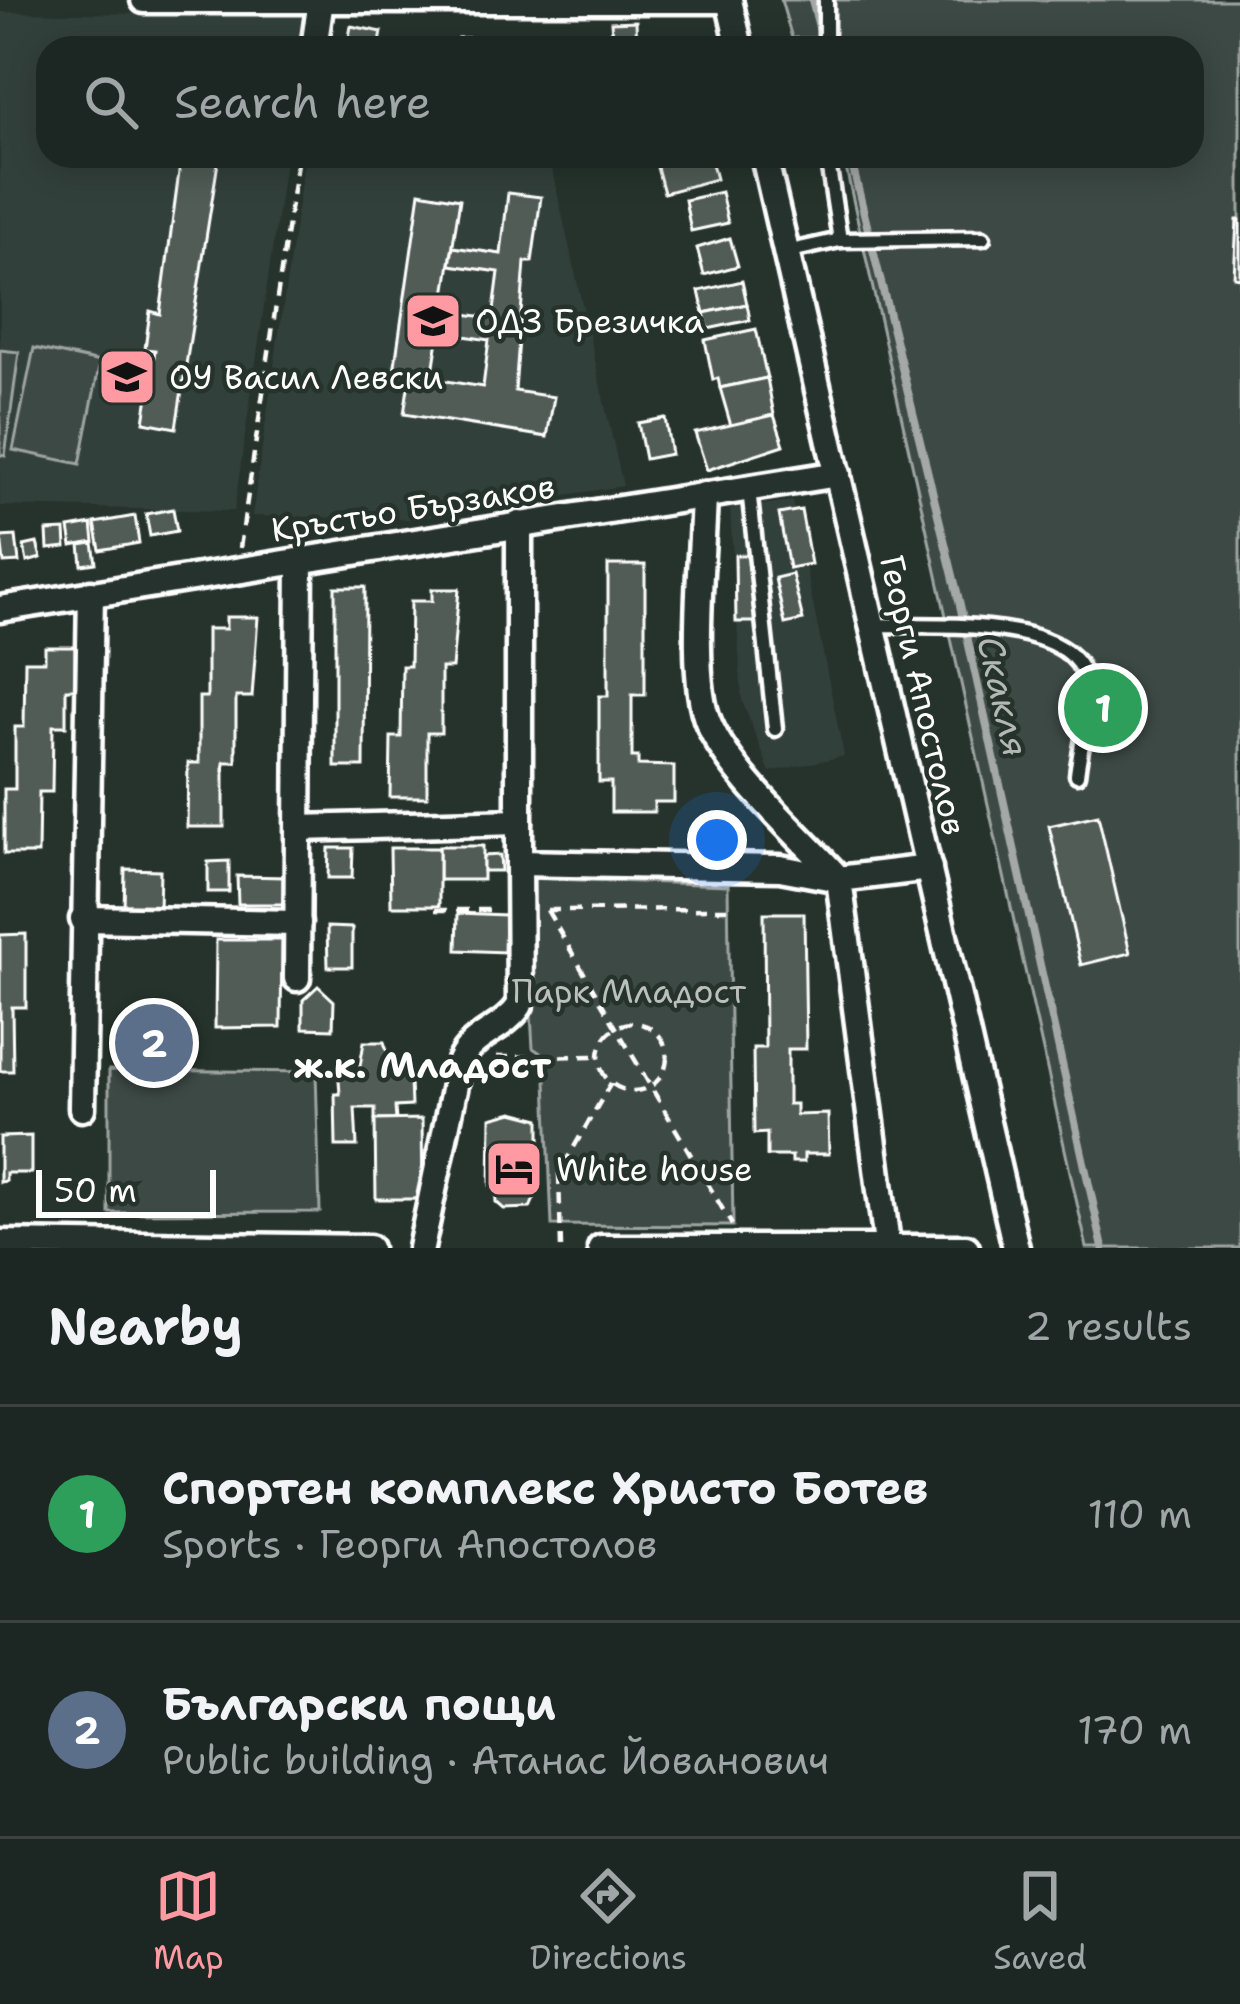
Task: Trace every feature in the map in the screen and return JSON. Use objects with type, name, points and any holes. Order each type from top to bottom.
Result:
[{"type":"street","points":[[144,0],[729,0],[737,36]]},
{"type":"street","points":[[316,36],[320,2]]},
{"type":"street","name":"Георги Апостолов","points":[[767,168],[1016,1248]]},
{"type":"street","name":"Кръстьо Бързаков","points":[[0,609],[838,474]]},
{"type":"street","points":[[704,495],[700,687],[707,721],[722,748],[839,879],[887,1244]]},
{"type":"street","points":[[421,1248],[462,1058],[467,1047],[511,1019],[520,1005],[519,524]]},
{"type":"street","points":[[297,978],[300,561]]},
{"type":"street","points":[[82,1108],[91,593]]},
{"type":"street","points":[[299,828],[519,822]]},
{"type":"street","points":[[519,862],[780,868],[839,879],[929,868]]},
{"type":"street","points":[[82,919],[298,923]]},
{"type":"street","points":[[0,1243],[369,1248]]},
{"type":"street","points":[[601,1248],[887,1244],[966,1248]]},
{"type":"lane","points":[[826,0],[826,36]]},
{"type":"lane","points":[[828,168],[840,240]]},
{"type":"lane","points":[[787,252],[840,240],[982,238]]},
{"type":"lane","points":[[748,488],[776,729]]},
{"type":"lane","points":[[873,625],[1036,634],[1078,658],[1088,684],[1077,775]]},
{"type":"path","points":[[237,570],[296,168]]},
{"type":"path","points":[[435,910],[728,909]]},
{"type":"path","points":[[547,910],[733,1226]]},
{"type":"path","points":[[619,1026],[651,1028],[665,1046],[666,1068],[652,1085],[632,1092],[611,1084],[599,1056],[604,1039],[619,1026]]},
{"type":"path","points":[[462,1058],[599,1056]]},
{"type":"path","points":[[561,1248],[559,1173],[611,1084]]},
{"type":"shaded area","name":"ОУ Васил Левски","points":[[0,12],[303,16],[300,36],[36,36],[36,168],[284,168],[234,511],[0,506]]},
{"type":"shaded area","name":"ОДЗ Брезичка","points":[[303,168],[552,168],[623,486],[411,519],[252,516]]},
{"type":"shaded area","points":[[792,501],[844,756],[770,772],[742,701],[730,509]]},
{"type":"green space","points":[[781,0],[1240,0],[1240,1248],[1087,1248],[846,168],[1204,168],[1204,36],[791,36]]},
{"type":"green space","points":[[34,348],[100,362],[80,464],[13,450]]},
{"type":"green space","points":[[0,350],[19,352],[5,456],[0,455]]},
{"type":"green space","name":"Парк Младост","points":[[523,878],[728,885],[733,1226],[552,1225],[545,1056],[533,1048]]},
{"type":"green space","points":[[109,1070],[316,1072],[320,1212],[109,1213]]},
{"type":"building","points":[[636,21],[637,36],[612,36],[611,22]]},
{"type":"building","points":[[351,26],[382,32],[381,36],[349,36]]},
{"type":"building","points":[[180,168],[217,168],[176,428],[144,422],[155,350],[145,349],[150,311],[160,314]]},
{"type":"building","points":[[657,168],[713,168],[716,179],[664,193]]},
{"type":"building","points":[[420,192],[460,199],[432,378],[394,372]]},
{"type":"building","points":[[721,192],[728,223],[691,231],[685,200]]},
{"type":"building","points":[[508,193],[541,197],[532,262],[525,262],[515,391],[554,397],[547,437],[404,414],[410,375],[483,387],[489,340],[439,332],[442,311],[493,318],[499,272],[450,265],[453,247],[501,254]]},
{"type":"building","points":[[1240,220],[1240,278],[1234,277]]},
{"type":"building","points":[[730,238],[738,266],[704,275],[697,248]]},
{"type":"building","points":[[742,281],[747,304],[704,313],[699,291]]},
{"type":"building","points":[[747,304],[750,320],[708,329],[704,313]]},
{"type":"building","points":[[756,329],[767,378],[720,388],[718,378],[713,380],[705,340]]},
{"type":"building","points":[[767,378],[774,415],[731,426],[720,388]]},
{"type":"building","points":[[774,415],[784,445],[707,470],[695,433]]},
{"type":"building","points":[[665,418],[671,454],[645,459],[638,423]]},
{"type":"building","points":[[173,509],[177,531],[150,536],[146,514]]},
{"type":"building","points":[[801,510],[811,564],[789,568],[779,514]]},
{"type":"building","points":[[135,516],[139,543],[100,550],[95,523]]},
{"type":"building","points":[[92,524],[94,542],[72,546],[69,528]]},
{"type":"building","points":[[65,530],[66,547],[48,549],[47,531]]},
{"type":"building","points":[[16,536],[19,562],[4,563],[1,537]]},
{"type":"building","points":[[37,543],[41,558],[27,562],[24,546]]},
{"type":"building","points":[[93,543],[96,563],[82,565],[80,545]]},
{"type":"building","points":[[735,555],[756,555],[756,622],[736,622]]},
{"type":"building","points":[[608,565],[645,565],[645,695],[632,695],[632,757],[638,757],[638,765],[674,766],[674,802],[654,802],[654,812],[611,812],[611,782],[599,782],[599,696],[608,696]]},
{"type":"building","points":[[792,574],[803,620],[785,624],[775,578]]},
{"type":"building","points":[[335,587],[365,587],[364,767],[335,767]]},
{"type":"building","points":[[432,589],[459,589],[452,668],[441,668],[441,733],[427,733],[427,797],[390,797],[391,737],[401,737],[402,666],[410,666],[411,601],[432,601]]},
{"type":"building","points":[[226,617],[258,617],[252,697],[236,697],[236,762],[224,762],[224,827],[187,827],[188,763],[199,763],[199,697],[207,697],[207,629],[226,629]]},
{"type":"building","points":[[45,647],[75,647],[75,689],[66,689],[66,726],[53,726],[52,792],[39,792],[38,854],[4,854],[4,789],[15,789],[15,727],[24,727],[25,661],[45,661]]},
{"type":"building","points":[[1098,815],[1130,953],[1081,965],[1049,826]]},
{"type":"building","points":[[439,846],[483,846],[483,880],[439,880]]},
{"type":"building","points":[[329,848],[353,848],[352,878],[328,878]]},
{"type":"building","points":[[390,848],[439,848],[439,906],[391,906]]},
{"type":"building","points":[[500,855],[501,871],[483,871],[483,856]]},
{"type":"building","points":[[229,861],[229,892],[208,892],[208,862]]},
{"type":"building","points":[[125,869],[160,870],[159,910],[124,909]]},
{"type":"building","points":[[237,876],[285,877],[286,904],[238,904]]},
{"type":"building","points":[[458,913],[505,915],[504,952],[457,950]]},
{"type":"building","points":[[764,913],[804,913],[806,1049],[788,1049],[788,1104],[796,1104],[796,1115],[828,1114],[829,1154],[804,1154],[804,1162],[792,1162],[792,1156],[767,1156],[767,1133],[754,1134],[753,1048],[765,1048]]},
{"type":"building","points":[[327,927],[352,928],[352,967],[328,967]]},
{"type":"building","points":[[26,934],[26,1007],[12,1007],[13,1071],[0,1071],[0,935]]},
{"type":"building","points":[[216,940],[282,940],[281,1027],[215,1028]]},
{"type":"building","points":[[318,986],[334,1001],[333,1029],[303,1028],[303,1000]]},
{"type":"building","points":[[188,1026],[187,1058],[122,1059],[122,1027]]},
{"type":"building","points":[[364,1042],[384,1042],[389,1057],[409,1056],[411,1106],[395,1107],[396,1120],[375,1120],[375,1108],[355,1108],[357,1146],[336,1146],[335,1094],[340,1094],[339,1080],[346,1072],[359,1072]]},
{"type":"building","name":"White house","points":[[513,1112],[540,1119],[540,1185],[530,1208],[504,1209],[496,1202],[495,1185],[490,1185],[491,1118]]},
{"type":"building","points":[[422,1119],[423,1199],[376,1199],[375,1120]]},
{"type":"building","points":[[31,1136],[31,1173],[6,1173],[6,1181],[0,1182],[0,1137]]},
{"type":"waterway","name":"Скакля","points":[[812,0],[821,36]]},
{"type":"waterway","name":"Скакля","points":[[853,168],[958,596],[1103,1248]]},
{"type":"place","name":"ОДЗ Брезичка","points":[[433,321]]},
{"type":"place","name":"ОУ Васил Левски","points":[[127,377]]},
{"type":"place","name":"Спортен комплекс Христо Ботев","points":[[1103,708]]},
{"type":"place","name":"Български пощи","points":[[154,1043]]},
{"type":"place","name":"White house","points":[[514,1169]]},
{"type":"district","name":"ж.к. Младост","points":[[422,1065]]}]
